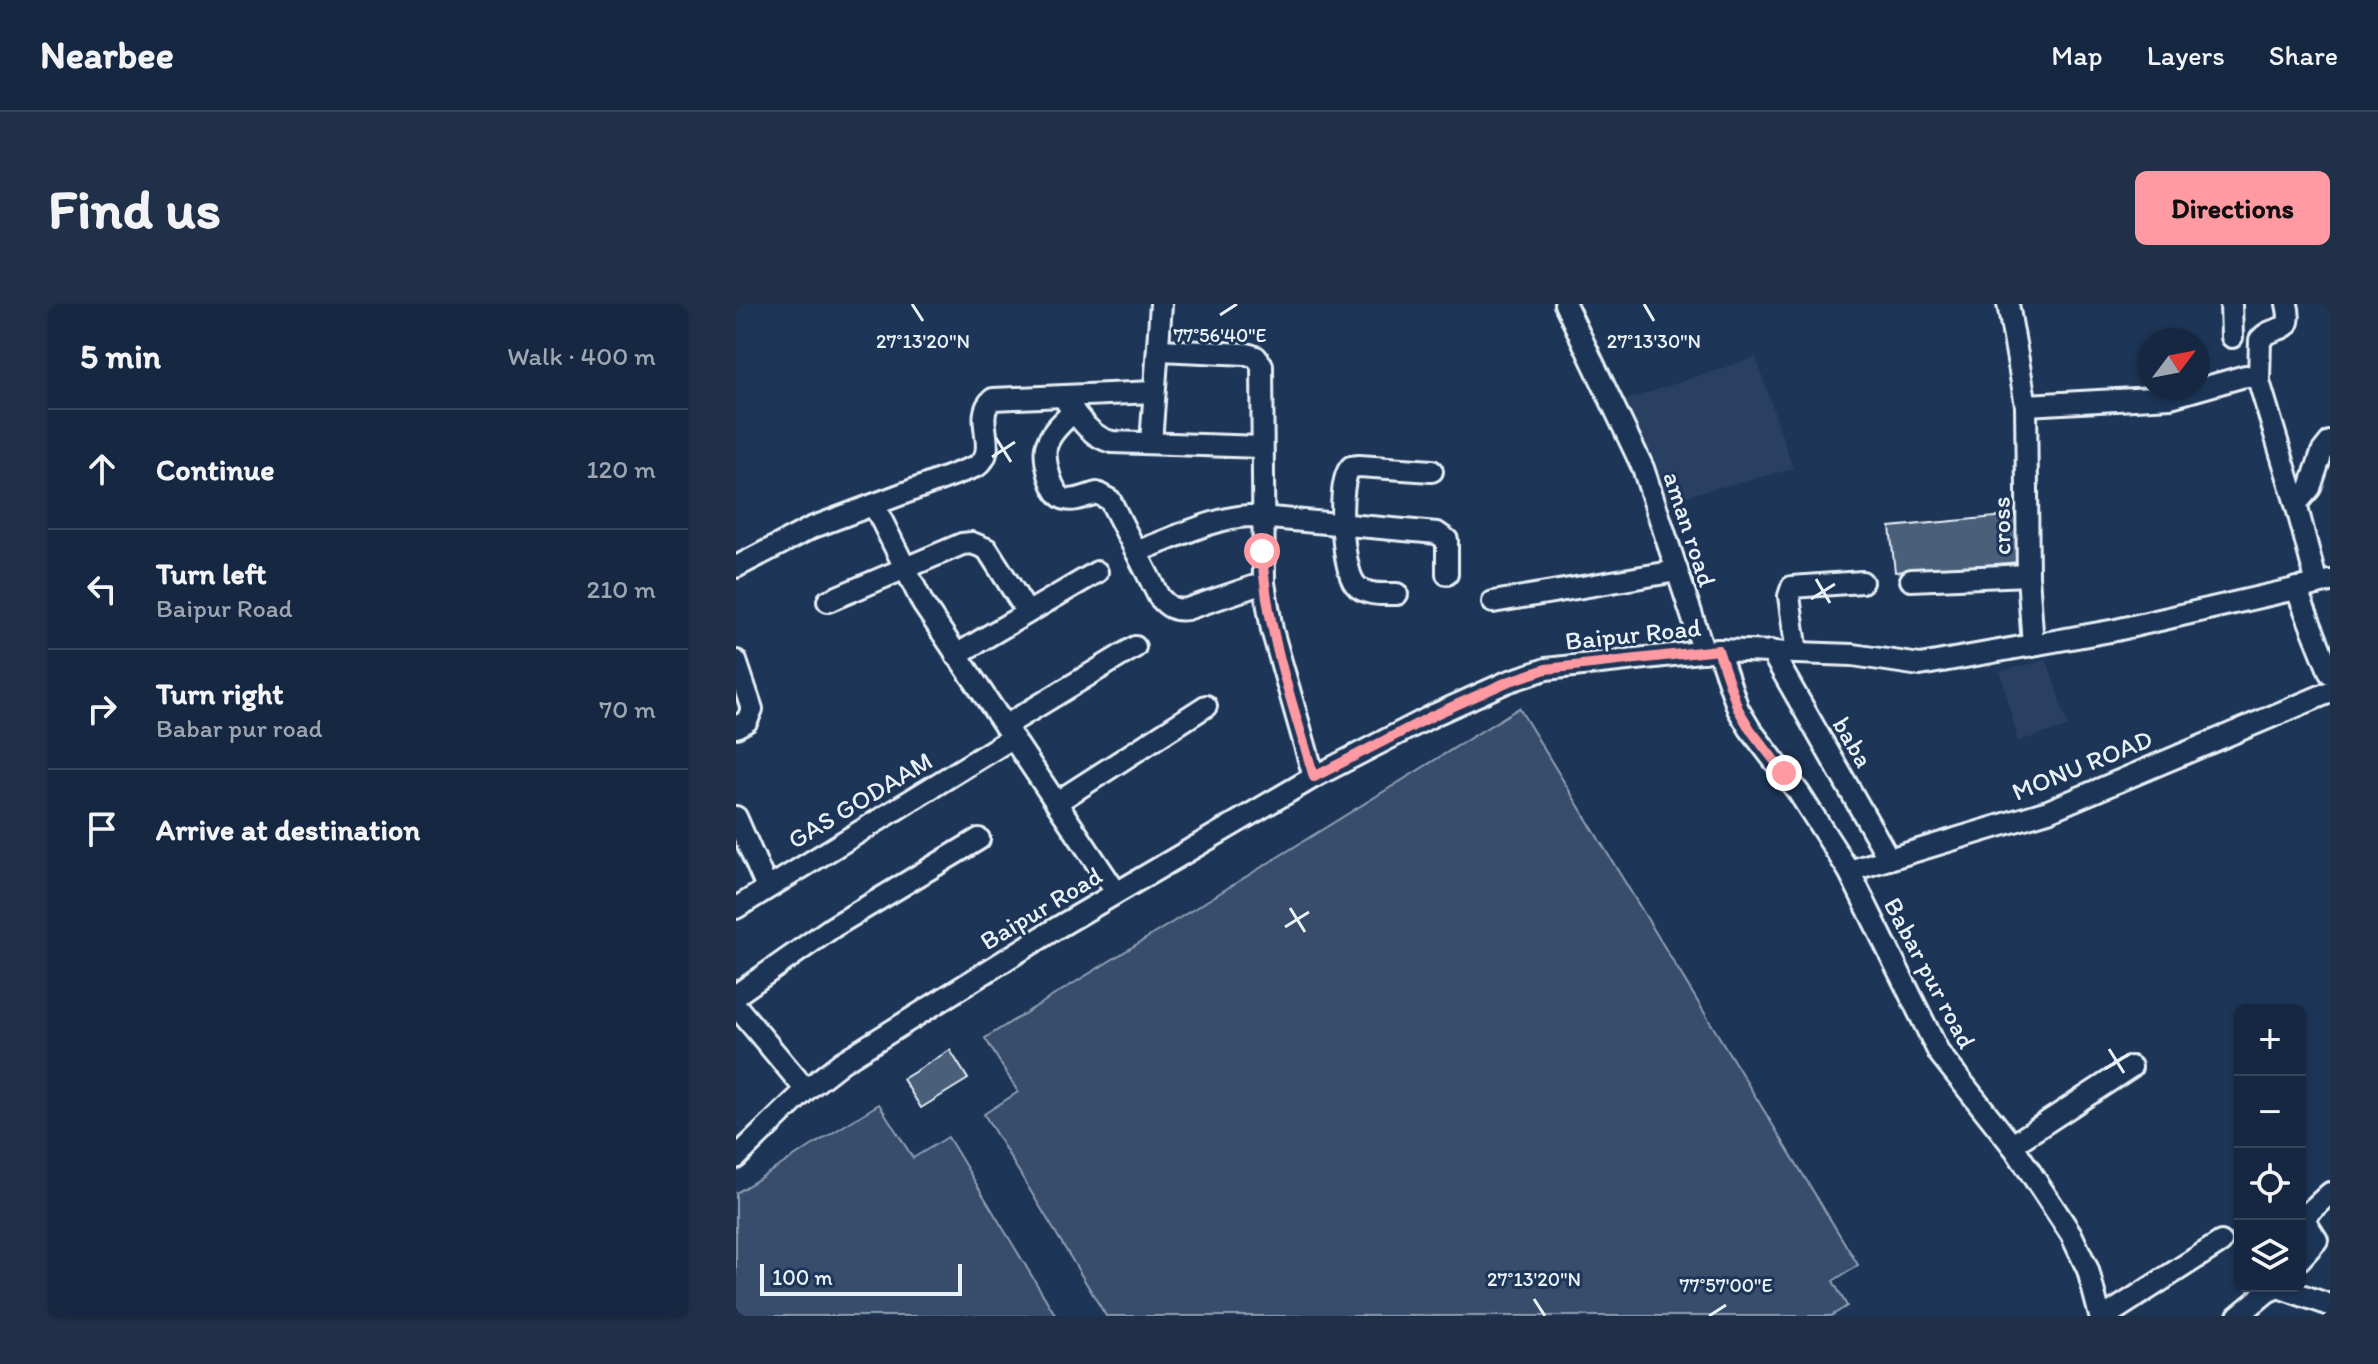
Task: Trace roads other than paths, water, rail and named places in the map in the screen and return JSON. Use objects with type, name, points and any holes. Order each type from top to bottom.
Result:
[{"type":"street","points":[[1151,443],[1161,304]]},
{"type":"street","name":"aman road","points":[[1565,304],[1643,468],[1677,571],[1711,651]]},
{"type":"street","name":"cross","points":[[2008,304],[2026,405],[2028,575],[2033,646]]},
{"type":"street","points":[[2231,304],[2232,337]]},
{"type":"street","points":[[2287,304],[2287,324],[2282,329],[2267,332],[2260,340],[2259,379],[2296,504],[2324,582]]},
{"type":"street","points":[[1159,350],[1247,354],[1256,357],[1263,372],[1264,583],[1272,630],[1314,777]]},
{"type":"street","points":[[2026,405],[2171,397],[2245,376],[2254,375],[2259,379]]},
{"type":"street","points":[[736,567],[811,528],[977,466],[988,453],[984,414],[986,405],[993,399],[1068,403],[1154,392]]},
{"type":"street","points":[[1068,403],[1099,439],[1112,442],[1262,447]]},
{"type":"street","points":[[1068,403],[1047,445],[1046,458],[1054,487],[1067,500],[1097,493],[1104,495],[1115,507],[1159,597],[1168,607],[1177,610],[1264,583]]},
{"type":"street","points":[[2296,504],[2310,488],[2322,452],[2330,442]]},
{"type":"street","points":[[1397,594],[1363,591],[1355,584],[1349,571],[1343,526],[1344,478],[1351,467],[1432,471]]},
{"type":"street","points":[[874,505],[923,604],[1116,892]]},
{"type":"street","points":[[1138,551],[1234,517],[1265,518],[1444,535],[1449,547],[1447,574]]},
{"type":"street","points":[[828,601],[962,544],[981,545],[987,549],[1027,612]]},
{"type":"street","points":[[1493,602],[1677,571]]},
{"type":"street","points":[[956,655],[1097,572]]},
{"type":"street","points":[[1911,580],[2028,575]]},
{"type":"street","points":[[1797,653],[1789,596],[1792,587],[1862,582]]},
{"type":"street","name":"Baipur Road","points":[[736,1158],[806,1090],[842,1062],[1116,892],[1314,777],[1436,714],[1507,682],[1546,669],[1711,651],[1853,655],[1920,665],[2221,608],[2324,582]]},
{"type":"street","points":[[2296,588],[2330,673]]},
{"type":"street","name":"GAS GODAAM","points":[[736,908],[1135,647]]},
{"type":"street","name":"Babar pur road","points":[[1711,651],[1750,729],[1799,793],[1849,871],[1939,1053],[2012,1145],[2071,1234],[2088,1270],[2103,1316]]},
{"type":"street","name":"baba","points":[[1771,651],[1889,859]]},
{"type":"street","points":[[736,661],[752,709],[747,721],[736,727]]},
{"type":"street","name":"MONU ROAD","points":[[1849,871],[2048,811],[2330,692]]},
{"type":"street","points":[[1057,802],[1206,706]]},
{"type":"street","points":[[736,817],[767,888]]},
{"type":"street","points":[[736,995],[833,927],[979,839]]},
{"type":"street","points":[[736,1006],[806,1090]]},
{"type":"street","points":[[2012,1145],[2131,1067]]},
{"type":"street","points":[[2306,1252],[2317,1240],[2307,1224],[2306,1215],[2330,1193]]},
{"type":"street","points":[[2103,1316],[2221,1242]]},
{"type":"street","points":[[2238,1316],[2267,1292]]},
{"type":"street","points":[[2265,1316],[2270,1292]]},
{"type":"street","points":[[2295,1292],[2330,1305]]}]
